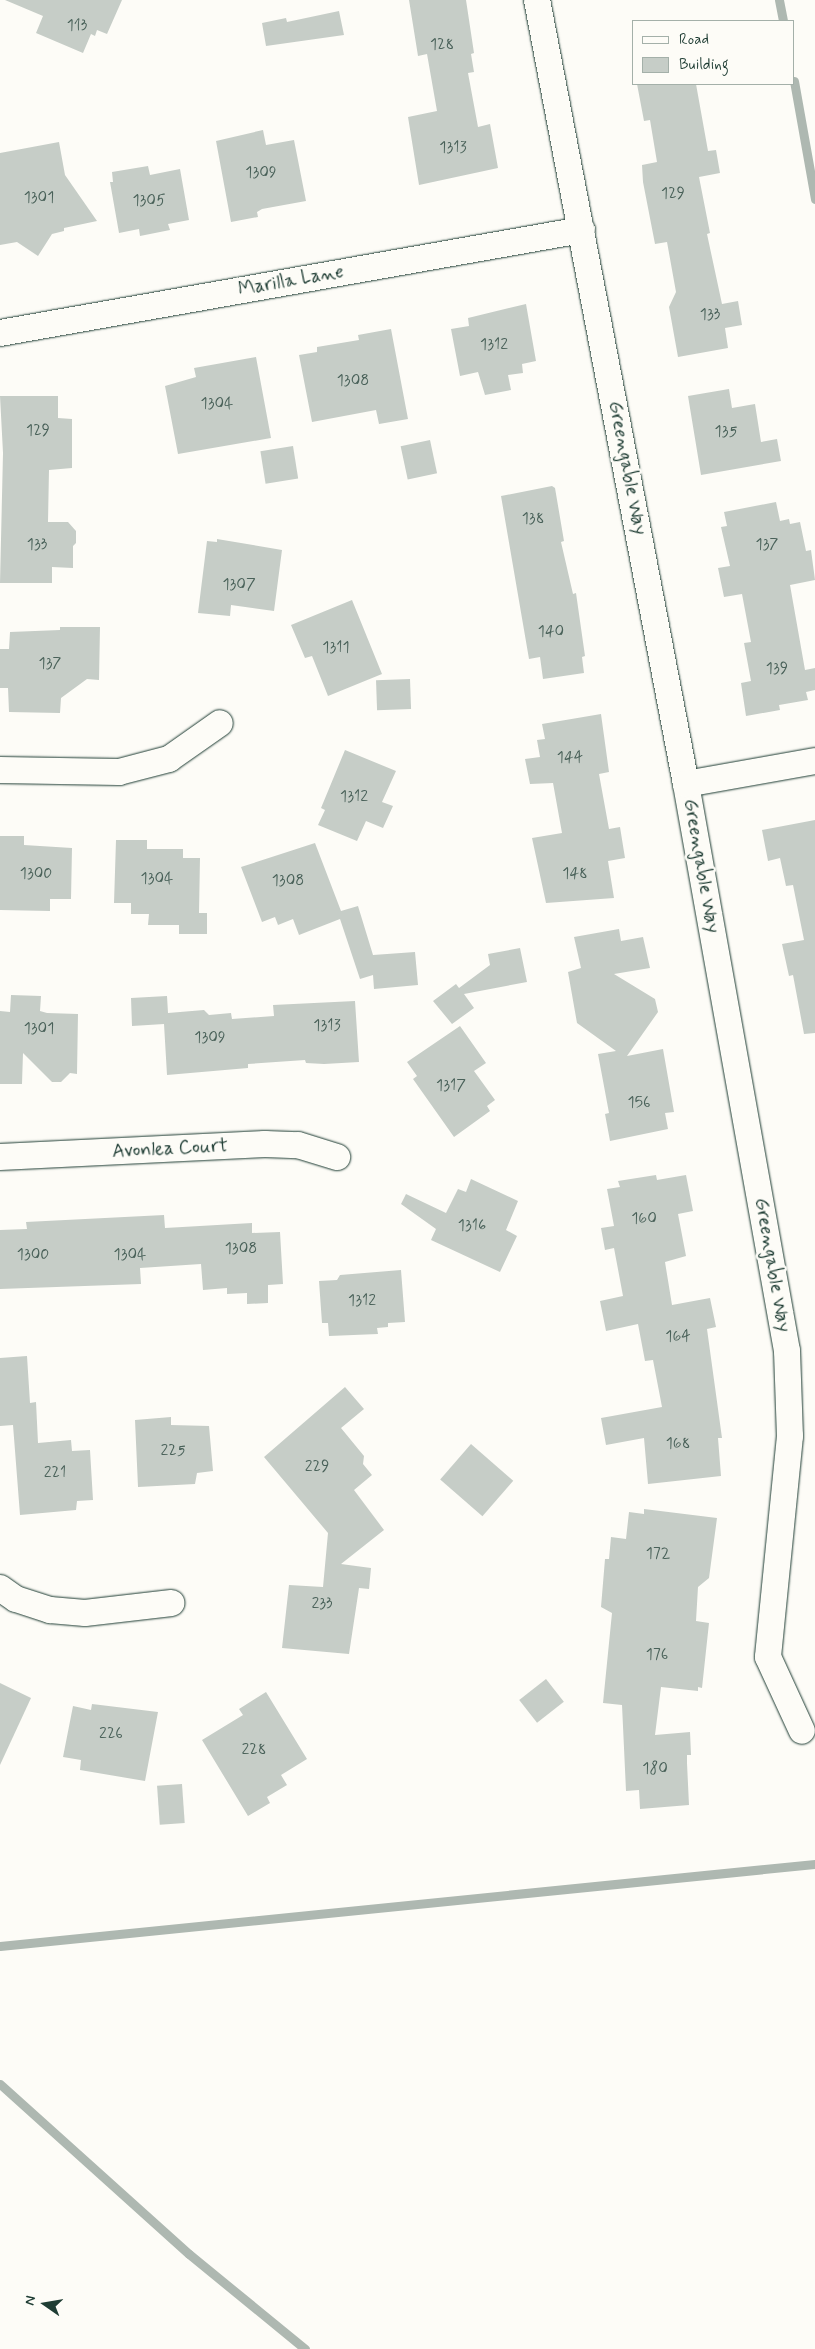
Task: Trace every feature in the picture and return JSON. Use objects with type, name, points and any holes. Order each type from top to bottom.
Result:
[{"type":"street","name":"Greengable Way","points":[[537,0],[686,784],[787,1350],[790,1436],[768,1656],[802,1731]]},
{"type":"street","name":"Marilla Lane","points":[[0,333],[582,230]]},
{"type":"street","points":[[0,770],[119,772],[169,759],[220,724]]},
{"type":"street","points":[[686,784],[815,762]]},
{"type":"street","name":"Avonlea Court","points":[[0,1157],[298,1144],[338,1158]]},
{"type":"street","points":[[0,1588],[16,1599],[50,1610],[85,1613],[171,1604]]},
{"type":"building","points":[[5,0],[122,0],[107,34],[97,30],[95,36],[91,34],[83,53],[36,33],[43,16]]},
{"type":"building","points":[[409,0],[466,0],[474,53],[471,54],[474,72],[468,73],[478,127],[490,124],[498,168],[419,185],[408,117],[437,111],[427,54],[418,56]]},
{"type":"building","points":[[339,11],[344,35],[266,46],[262,23],[286,18],[287,22]]},
{"type":"building","points":[[637,85],[696,85],[708,151],[716,150],[720,173],[699,177],[710,233],[707,234],[722,304],[738,301],[742,325],[725,328],[728,348],[678,357],[669,307],[676,292],[667,242],[655,244],[643,182],[642,165],[657,162],[650,120],[644,121]]},
{"type":"building","points":[[263,130],[266,145],[294,140],[306,201],[262,209],[257,212],[258,217],[231,222],[216,141]]},
{"type":"building","points":[[59,142],[65,175],[97,221],[64,228],[64,231],[52,234],[38,256],[17,242],[0,245],[0,153]]},
{"type":"building","points":[[148,166],[150,175],[180,169],[189,220],[168,224],[170,230],[140,236],[139,229],[119,233],[110,182],[113,182],[112,172]]},
{"type":"building","points":[[526,304],[536,361],[522,364],[523,373],[508,375],[511,390],[485,395],[478,372],[460,376],[451,329],[469,326],[468,318]]},
{"type":"building","points":[[391,329],[408,419],[379,424],[376,410],[312,422],[299,355],[317,352],[317,347],[359,340],[358,335]]},
{"type":"building","points":[[256,357],[271,438],[178,454],[165,386],[196,377],[194,368]]},
{"type":"building","points":[[729,389],[732,408],[755,404],[761,442],[777,439],[781,461],[701,475],[688,396]]},
{"type":"building","points":[[0,396],[58,396],[58,418],[72,419],[72,468],[49,470],[48,522],[68,522],[76,531],[76,543],[73,546],[73,568],[52,567],[52,583],[0,583],[3,453]]},
{"type":"building","points":[[430,440],[437,473],[408,479],[401,446]]},
{"type":"building","points":[[293,446],[298,479],[266,484],[260,451]]},
{"type":"building","points":[[552,486],[555,488],[564,541],[561,542],[573,594],[576,593],[585,656],[582,657],[584,673],[543,679],[540,657],[529,659],[501,496]]},
{"type":"building","points":[[776,502],[780,521],[789,519],[790,524],[800,522],[806,551],[811,550],[815,580],[790,585],[805,670],[815,668],[815,690],[806,692],[808,700],[779,705],[780,710],[746,716],[741,683],[751,681],[744,643],[751,642],[742,594],[724,597],[718,568],[730,566],[721,527],[727,526],[724,512]]},
{"type":"building","points":[[217,539],[282,550],[274,611],[231,605],[230,616],[198,613],[207,541],[217,542]]},
{"type":"building","points":[[352,600],[382,674],[328,696],[312,656],[305,658],[291,625]]},
{"type":"building","points":[[60,627],[100,627],[99,680],[87,679],[61,698],[60,713],[9,712],[8,688],[0,688],[0,649],[9,649],[10,632],[60,630]]},
{"type":"building","points":[[410,679],[411,709],[377,710],[376,680]]},
{"type":"building","points":[[601,714],[609,772],[599,774],[609,829],[620,827],[625,858],[608,861],[614,898],[546,903],[532,838],[562,833],[553,783],[530,784],[525,759],[540,757],[537,740],[545,739],[542,724]]},
{"type":"building","points":[[345,750],[396,771],[382,802],[393,806],[383,828],[366,821],[357,841],[318,825],[325,810],[321,808]]},
{"type":"building","points":[[815,820],[815,1033],[804,1034],[793,975],[789,976],[782,944],[804,940],[793,885],[786,886],[780,858],[768,861],[762,830]]},
{"type":"building","points":[[0,836],[24,836],[24,845],[72,848],[71,899],[50,899],[50,911],[0,910]]},
{"type":"building","points":[[116,840],[147,840],[147,849],[183,849],[183,858],[200,858],[199,913],[207,913],[207,934],[179,934],[179,925],[148,925],[149,914],[131,914],[131,903],[114,903]]},
{"type":"building","points":[[315,843],[341,911],[358,906],[373,955],[415,952],[418,985],[374,989],[373,975],[360,979],[340,919],[299,935],[293,919],[278,925],[275,917],[262,922],[241,867]]},
{"type":"building","points":[[619,929],[621,941],[643,937],[650,968],[614,974],[655,999],[658,1012],[627,1056],[663,1049],[674,1112],[665,1113],[668,1129],[610,1141],[605,1114],[609,1113],[598,1054],[616,1051],[577,1023],[568,972],[581,968],[574,937]]},
{"type":"building","points":[[520,948],[527,982],[464,994],[474,1008],[452,1024],[433,1001],[456,984],[459,988],[490,965],[488,954]]},
{"type":"building","points":[[11,995],[41,996],[40,1011],[47,1013],[78,1014],[77,1074],[70,1073],[61,1082],[52,1082],[23,1053],[22,1084],[0,1084],[0,1011],[10,1012]]},
{"type":"building","points":[[167,996],[168,1013],[204,1010],[209,1015],[231,1013],[232,1019],[274,1016],[273,1005],[355,1001],[359,1062],[324,1064],[306,1063],[305,1060],[248,1064],[248,1068],[167,1075],[164,1024],[132,1026],[131,998]]},
{"type":"building","points":[[460,1026],[486,1063],[474,1071],[495,1100],[487,1106],[490,1111],[454,1137],[413,1079],[417,1076],[407,1062]]},
{"type":"building","points":[[656,1175],[657,1180],[686,1175],[693,1211],[678,1214],[686,1256],[665,1262],[672,1305],[710,1298],[716,1327],[707,1329],[722,1438],[718,1438],[721,1476],[648,1484],[644,1438],[606,1445],[601,1418],[662,1407],[653,1360],[645,1361],[638,1324],[606,1331],[600,1301],[623,1296],[614,1248],[605,1250],[601,1228],[614,1226],[607,1189],[620,1187],[618,1181]]},
{"type":"building","points":[[471,1179],[518,1201],[506,1230],[517,1236],[500,1272],[431,1240],[436,1229],[401,1204],[406,1194],[446,1213],[458,1189],[466,1192]]},
{"type":"building","points":[[164,1215],[165,1228],[252,1223],[252,1233],[280,1232],[283,1284],[268,1285],[268,1303],[247,1304],[247,1293],[227,1294],[227,1288],[203,1290],[201,1264],[140,1268],[141,1284],[0,1289],[0,1230],[27,1229],[26,1222]]},
{"type":"building","points":[[401,1270],[405,1322],[388,1323],[388,1327],[377,1328],[378,1334],[329,1336],[328,1323],[322,1323],[319,1281],[337,1280],[340,1275]]},
{"type":"building","points":[[27,1356],[30,1403],[36,1402],[38,1443],[71,1440],[72,1451],[90,1450],[93,1500],[77,1501],[76,1510],[20,1515],[13,1425],[0,1426],[0,1358]]},
{"type":"building","points":[[345,1387],[364,1409],[341,1428],[364,1456],[363,1464],[372,1475],[354,1490],[384,1530],[341,1564],[371,1568],[369,1589],[359,1588],[349,1654],[282,1648],[289,1585],[323,1587],[328,1533],[264,1457]]},
{"type":"building","points":[[171,1417],[171,1425],[209,1426],[213,1471],[197,1473],[195,1484],[138,1487],[135,1420]]},
{"type":"building","points":[[471,1444],[513,1481],[482,1516],[440,1479]]},
{"type":"building","points":[[644,1509],[717,1518],[709,1578],[698,1587],[696,1621],[709,1623],[702,1688],[698,1687],[698,1691],[661,1687],[655,1735],[690,1732],[691,1755],[687,1755],[689,1805],[640,1809],[639,1790],[626,1791],[622,1705],[603,1703],[612,1613],[601,1607],[605,1559],[609,1559],[611,1537],[626,1539],[629,1512],[644,1514]]},
{"type":"building","points":[[546,1679],[564,1702],[537,1723],[519,1700]]},
{"type":"building","points":[[0,1683],[31,1698],[0,1765]]},
{"type":"building","points":[[266,1692],[307,1759],[281,1775],[287,1785],[267,1797],[270,1803],[248,1816],[202,1740],[243,1715],[239,1709]]},
{"type":"building","points":[[92,1704],[158,1712],[145,1781],[80,1770],[81,1760],[63,1757],[73,1706],[91,1710]]},
{"type":"building","points":[[182,1784],[185,1823],[160,1825],[157,1786]]},
{"type":"waterway","points":[[779,0],[783,20]]},
{"type":"waterway","points":[[795,85],[815,199]]},
{"type":"waterway","points":[[0,1946],[815,1864]]},
{"type":"waterway","points":[[0,2084],[189,2254],[305,2349]]}]
